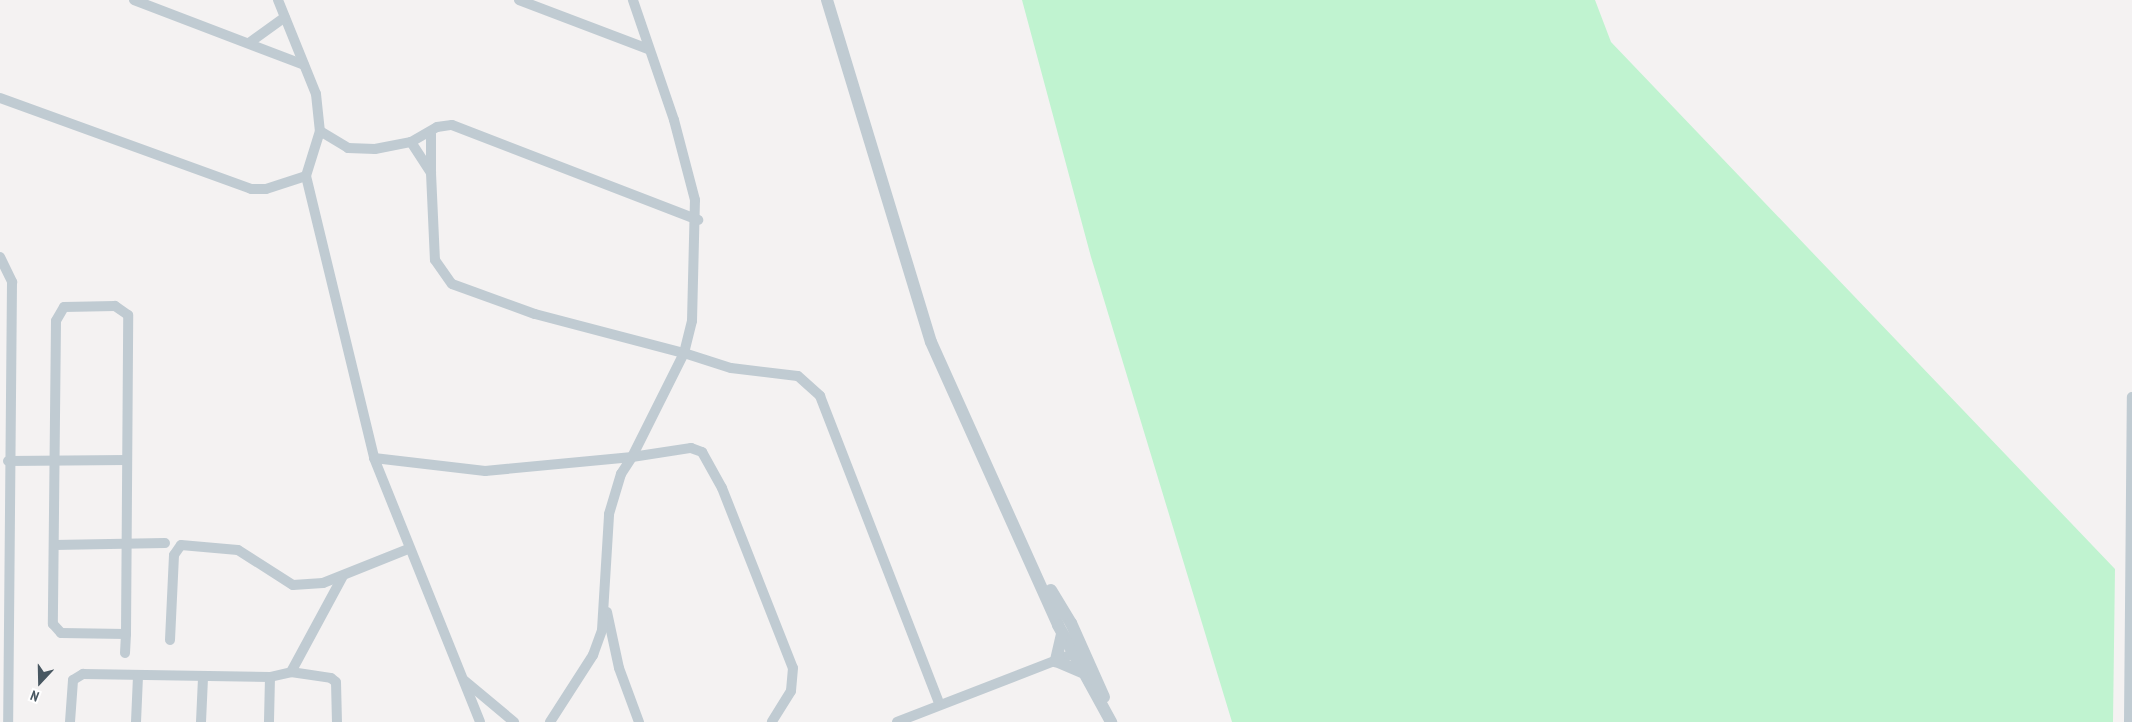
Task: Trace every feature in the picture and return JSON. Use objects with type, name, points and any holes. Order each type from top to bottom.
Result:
[{"type":"street","points":[[134,0],[304,65]]},
{"type":"street","points":[[278,0],[316,94],[320,131],[306,176],[374,458],[408,549],[480,722]]},
{"type":"street","points":[[519,0],[648,49]]},
{"type":"street","points":[[633,0],[691,179],[698,220],[692,321],[684,353],[613,494],[609,514],[607,609],[619,668],[639,722]]},
{"type":"street","points":[[827,0],[931,342],[1034,562],[1112,722]]},
{"type":"street","points":[[249,43],[286,17]]},
{"type":"street","points":[[0,98],[250,189],[266,189],[306,176]]},
{"type":"street","points":[[320,131],[348,148],[375,149],[411,142],[431,134],[437,127],[452,125],[698,220]]},
{"type":"street","points":[[431,134],[431,173],[436,260],[452,284],[535,314],[684,353],[731,368],[798,376],[820,396],[940,705]]},
{"type":"street","points":[[411,142],[431,173]]},
{"type":"street","points":[[0,257],[12,282],[3,649],[8,722]]},
{"type":"street","points":[[125,653],[126,634],[128,315],[115,306],[64,306],[58,313],[54,545],[56,630],[126,634]]},
{"type":"street","points":[[2129,722],[2132,397]]},
{"type":"street","points":[[374,458],[485,471],[632,457],[691,448],[706,456],[794,668],[791,691],[772,722]]},
{"type":"street","points":[[8,461],[127,460]]},
{"type":"street","points":[[54,545],[165,543]]},
{"type":"street","points":[[170,640],[174,555],[181,545],[238,550],[294,585],[343,576],[408,549]]},
{"type":"street","points":[[1034,562],[1062,632],[1078,652],[1082,672],[1112,722]]},
{"type":"street","points":[[291,672],[343,576]]},
{"type":"street","points":[[550,722],[594,654],[607,609]]},
{"type":"street","points":[[1056,661],[1062,632]]},
{"type":"street","points":[[897,722],[1078,652]]},
{"type":"street","points":[[1056,661],[1082,672]]},
{"type":"street","points":[[70,722],[73,680],[77,675],[203,678],[270,677],[291,672],[317,673],[336,682],[337,722]]},
{"type":"street","points":[[136,722],[138,676]]},
{"type":"street","points":[[269,722],[270,677]]},
{"type":"street","points":[[461,677],[514,722]]},
{"type":"street","points":[[201,722],[203,678]]},
{"type":"green space","points":[[1022,0],[1595,0],[1611,42],[2115,569],[2113,722],[1232,722],[1091,257]]}]
